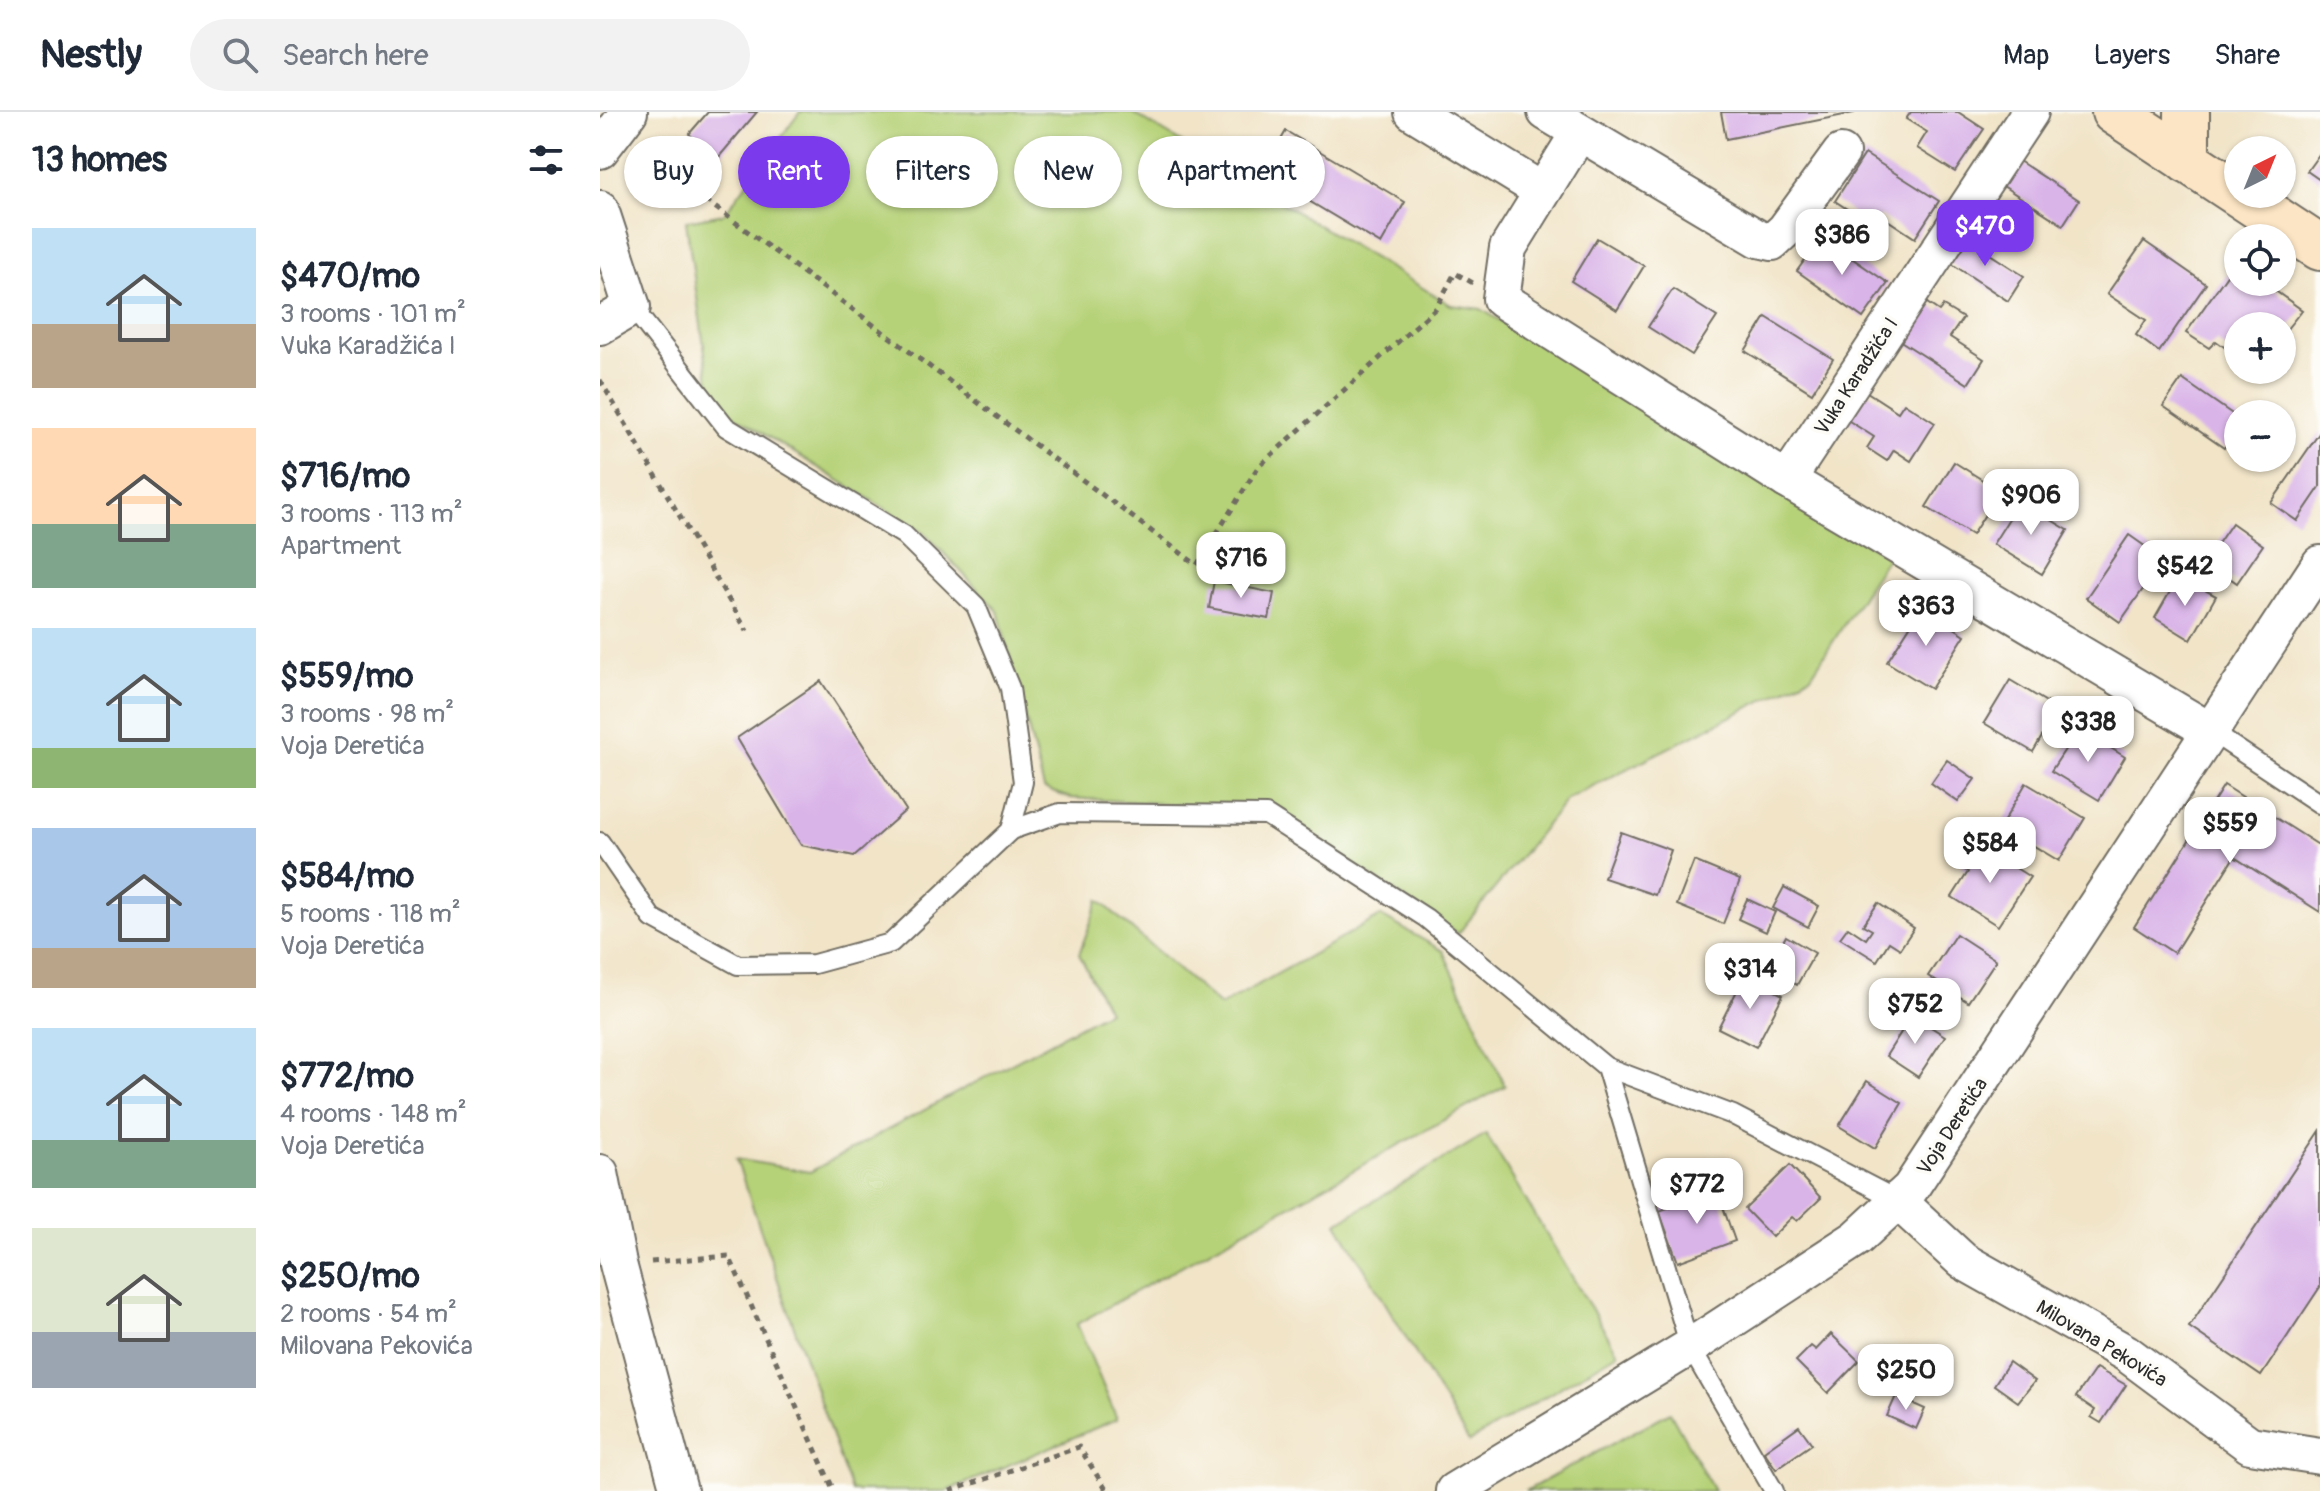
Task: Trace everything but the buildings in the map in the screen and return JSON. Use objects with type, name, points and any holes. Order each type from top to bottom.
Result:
[{"type":"street","points":[[1413,112],[1542,191]]},
{"type":"street","points":[[1546,112],[1759,239],[1772,242],[1785,230],[1841,153]]},
{"type":"street","name":"Vuka Karadžića I","points":[[1787,480],[2030,112]]},
{"type":"street","points":[[2114,112],[2320,248]]},
{"type":"street","points":[[2187,112],[2187,161]]},
{"type":"street","points":[[1579,133],[1508,248],[1501,299],[1787,480],[2210,731]]},
{"type":"street","points":[[600,209],[632,307],[600,326]]},
{"type":"street","name":"Voja Deretića","points":[[1454,1491],[1690,1347],[1857,1238],[1910,1189],[2320,564]]},
{"type":"street","points":[[600,1173],[618,1264],[679,1491]]},
{"type":"street","name":"Milovana Pekovića","points":[[1897,1200],[1963,1261],[2126,1353],[2250,1445],[2320,1456]]},
{"type":"lane","points":[[632,307],[726,427],[904,535],[976,606],[1010,688],[1023,782],[1011,830]]},
{"type":"lane","points":[[2210,731],[2320,804]]},
{"type":"lane","points":[[600,842],[652,918],[738,965],[814,964],[891,943],[1011,830],[1060,813],[1266,815],[1426,918],[1606,1067],[1733,1115],[1897,1200]]},
{"type":"lane","points":[[1606,1067],[1690,1347],[1774,1491]]},
{"type":"path","points":[[615,131],[1197,565],[1258,467],[1436,308],[1455,273],[1501,299]]},
{"type":"path","points":[[600,380],[747,631]]},
{"type":"path","points":[[618,1264],[729,1256],[834,1491]]},
{"type":"path","points":[[950,1491],[1079,1447],[1107,1491]]},
{"type":"green space","points":[[800,112],[1131,112],[1171,136],[1138,136],[1138,208],[1290,208],[1451,305],[1481,309],[1888,556],[1811,676],[1567,799],[1458,934],[1272,810],[1070,798],[1044,789],[998,611],[926,534],[712,402],[686,221],[724,214],[738,195],[738,208],[850,208],[850,136],[782,136]]},
{"type":"green space","points":[[1099,900],[1220,1006],[1381,916],[1443,951],[1505,1086],[1077,1324],[1117,1419],[947,1491],[851,1491],[736,1159],[810,1172],[1108,1011],[1079,954]]},
{"type":"green space","points":[[1486,1134],[1618,1353],[1469,1442],[1337,1223]]},
{"type":"green space","points":[[1670,1412],[1714,1491],[1526,1491]]}]
